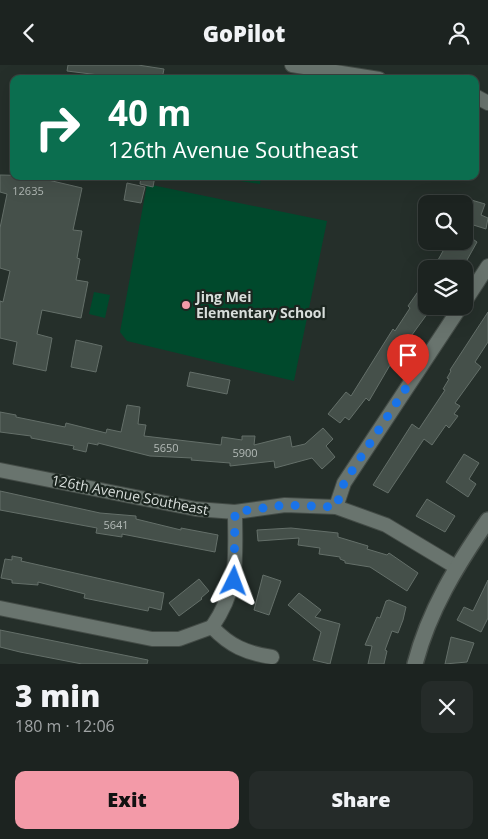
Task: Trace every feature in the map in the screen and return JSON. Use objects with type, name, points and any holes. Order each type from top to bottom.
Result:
[{"type":"street","points":[[292,65],[355,75]]},
{"type":"street","points":[[473,290],[488,267]]},
{"type":"street","points":[[336,507],[344,483],[455,315]]},
{"type":"street","name":"126th Avenue Southeast","points":[[0,469],[196,509],[235,512],[285,505],[336,507],[386,525],[456,567]]},
{"type":"street","points":[[0,608],[152,639],[179,639],[212,627],[223,612],[234,581],[235,512]]},
{"type":"street","points":[[415,664],[433,611],[456,567],[488,520]]},
{"type":"street","points":[[212,627],[230,645],[242,651],[272,657]]},
{"type":"green space","points":[[234,180],[260,180],[260,184]]},
{"type":"green space","points":[[147,184],[327,221],[294,381],[127,341],[120,332]]},
{"type":"green space","points":[[94,292],[110,295],[105,318],[89,314]]},
{"type":"building","points":[[68,65],[138,65],[164,69],[163,75],[99,75],[67,71]]},
{"type":"building","points":[[0,175],[10,175],[10,180],[48,180],[82,188],[73,230],[82,231],[77,258],[80,259],[76,280],[88,282],[81,318],[42,310],[37,334],[52,338],[46,371],[13,364],[17,342],[0,338],[0,301],[3,302],[10,271],[0,268],[0,228],[7,194],[0,192]]},
{"type":"building","points":[[140,180],[154,180],[153,187],[140,184]]},
{"type":"building","points":[[127,183],[145,187],[141,203],[124,200]]},
{"type":"building","points":[[473,200],[485,204],[481,215],[488,218],[486,229],[473,225]]},
{"type":"building","points":[[473,239],[477,242],[473,249]]},
{"type":"building","points":[[444,250],[473,250],[467,260],[438,260]]},
{"type":"building","points":[[418,292],[418,315],[426,315],[390,365],[369,401],[366,398],[349,420],[345,417],[340,423],[328,414],[346,392],[351,396],[393,329],[395,331],[410,308],[408,306]]},
{"type":"building","points":[[488,312],[488,342],[475,362],[481,367],[455,403],[460,406],[454,414],[458,416],[449,428],[446,425],[432,445],[424,439],[388,493],[373,485],[412,424],[419,429],[445,390],[443,389],[449,379],[447,378],[450,370]]},
{"type":"building","points":[[76,340],[102,346],[96,372],[71,367]]},
{"type":"building","points":[[190,372],[230,380],[227,394],[187,386]]},
{"type":"building","points":[[127,405],[140,407],[138,424],[146,425],[144,436],[221,445],[222,437],[242,440],[242,436],[255,436],[254,445],[290,436],[292,447],[305,444],[323,428],[333,439],[326,446],[335,457],[322,469],[312,458],[275,468],[274,461],[230,466],[230,463],[191,460],[192,458],[150,456],[98,443],[98,445],[88,443],[86,452],[73,449],[74,446],[31,438],[31,436],[0,432],[0,412],[65,427],[66,423],[106,433],[107,429],[121,432]]},
{"type":"building","points":[[464,454],[479,463],[469,479],[476,484],[468,497],[446,482]]},
{"type":"building","points":[[0,491],[100,513],[136,516],[136,519],[181,530],[181,528],[218,535],[215,552],[122,534],[122,537],[96,533],[97,528],[0,510]]},
{"type":"building","points":[[427,499],[455,516],[445,532],[416,516]]},
{"type":"building","points":[[291,528],[338,533],[338,537],[368,546],[367,549],[387,555],[389,553],[418,573],[407,591],[370,567],[345,563],[340,557],[319,554],[320,548],[298,545],[299,538],[258,541],[257,530]]},
{"type":"building","points":[[12,556],[22,558],[21,561],[164,593],[161,610],[149,607],[148,611],[84,598],[85,594],[38,582],[38,585],[12,583],[12,580],[1,578],[5,559],[12,560]]},
{"type":"building","points":[[263,575],[281,581],[269,615],[254,610]]},
{"type":"building","points":[[199,579],[209,591],[202,599],[179,616],[169,603]]},
{"type":"building","points":[[488,580],[488,618],[481,632],[457,620],[464,607],[473,611]]},
{"type":"building","points":[[299,593],[321,610],[315,617],[340,624],[330,664],[313,660],[321,632],[288,605]]},
{"type":"building","points":[[389,600],[406,607],[403,620],[398,633],[392,631],[385,650],[387,651],[384,664],[368,664],[372,646],[365,645],[377,617],[380,618],[386,601]]},
{"type":"building","points":[[0,630],[148,660],[147,664],[82,664],[20,652],[0,647]]},
{"type":"building","points":[[451,637],[474,643],[467,662],[445,664]]},
{"type":"place","name":"Jing Mei Elementary School","points":[[186,305]]},
{"type":"route","points":[[234,581],[236,564],[235,512],[285,505],[336,507],[344,483],[408,385]]}]
